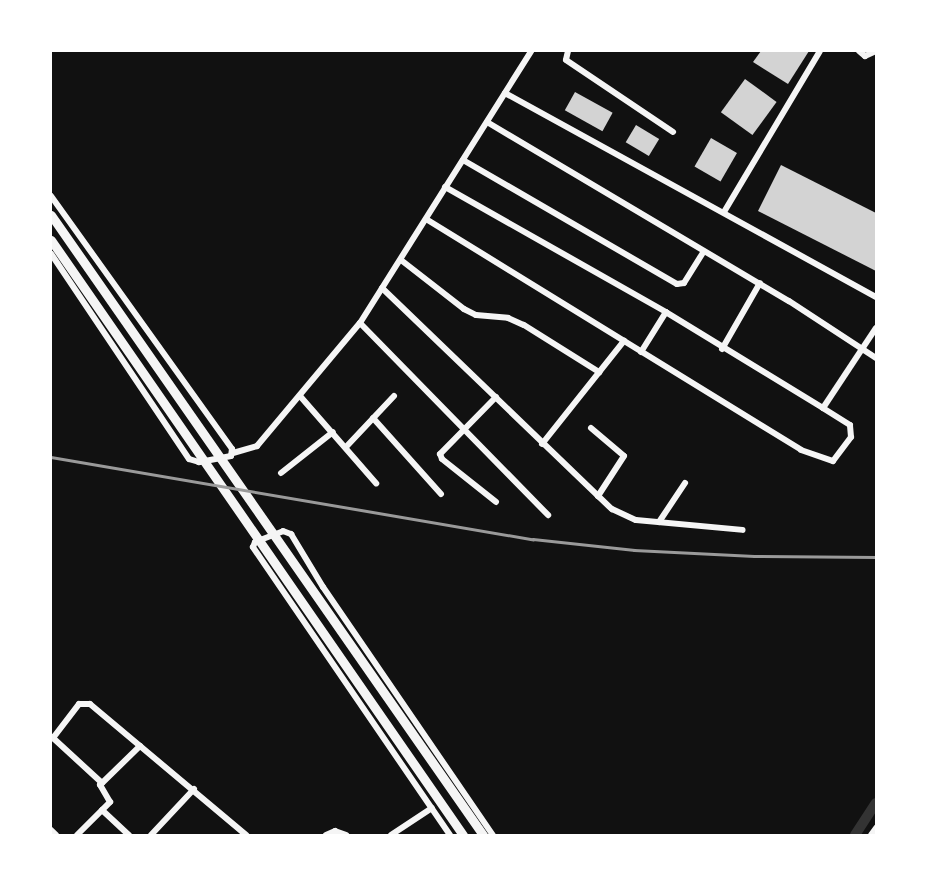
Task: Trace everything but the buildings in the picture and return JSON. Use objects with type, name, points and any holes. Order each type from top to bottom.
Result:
[{"type":"main road","points":[[51,215],[483,835]]},
{"type":"main road","points":[[51,240],[463,835]]},
{"type":"street","points":[[51,254],[189,459],[199,463],[257,446],[360,323],[531,51]]},
{"type":"street","points":[[568,51],[566,60],[673,132]]},
{"type":"street","points":[[724,212],[820,51]]},
{"type":"street","points":[[859,51],[865,55],[876,51]]},
{"type":"street","points":[[505,93],[876,297]]},
{"type":"street","points":[[487,122],[760,284],[876,358]]},
{"type":"street","points":[[463,160],[677,284],[684,283],[703,252]]},
{"type":"street","points":[[426,219],[801,450],[833,461],[851,436],[852,428],[823,408],[666,312],[445,187]]},
{"type":"street","points":[[51,197],[233,453]]},
{"type":"street","points":[[401,260],[464,309],[476,315],[508,318],[524,325],[599,372]]},
{"type":"street","points":[[722,348],[760,284]]},
{"type":"street","points":[[382,288],[542,444],[623,516],[743,530]]},
{"type":"street","points":[[641,352],[666,312]]},
{"type":"street","points":[[360,323],[548,515]]},
{"type":"street","points":[[823,408],[876,328]]},
{"type":"street","points":[[542,444],[624,341]]},
{"type":"street","points":[[300,396],[376,483]]},
{"type":"street","points":[[346,447],[394,396]]},
{"type":"street","points":[[496,397],[464,427],[442,451],[441,457],[496,502]]},
{"type":"street","points":[[373,418],[441,494]]},
{"type":"street","points":[[591,428],[624,456],[598,496]]},
{"type":"street","points":[[281,472],[333,432]]},
{"type":"street","points":[[659,522],[685,483]]},
{"type":"street","points":[[450,835],[253,547],[255,542],[283,531],[291,534],[323,586],[493,835]]},
{"type":"street","points":[[102,783],[52,737],[79,704],[85,702],[194,789],[246,835]]},
{"type":"street","points":[[77,835],[111,800],[100,789],[102,783],[140,746]]},
{"type":"street","points":[[151,835],[194,789]]},
{"type":"street","points":[[391,835],[432,808]]},
{"type":"street","points":[[102,810],[128,835]]},
{"type":"street","points":[[870,835],[876,828]]},
{"type":"street","points":[[51,830],[56,835]]},
{"type":"street","points":[[326,835],[335,831],[346,835]]},
{"type":"waterway","points":[[855,835],[876,803]]},
{"type":"railway","points":[[51,457],[533,539],[634,550],[754,556],[876,557]]}]
